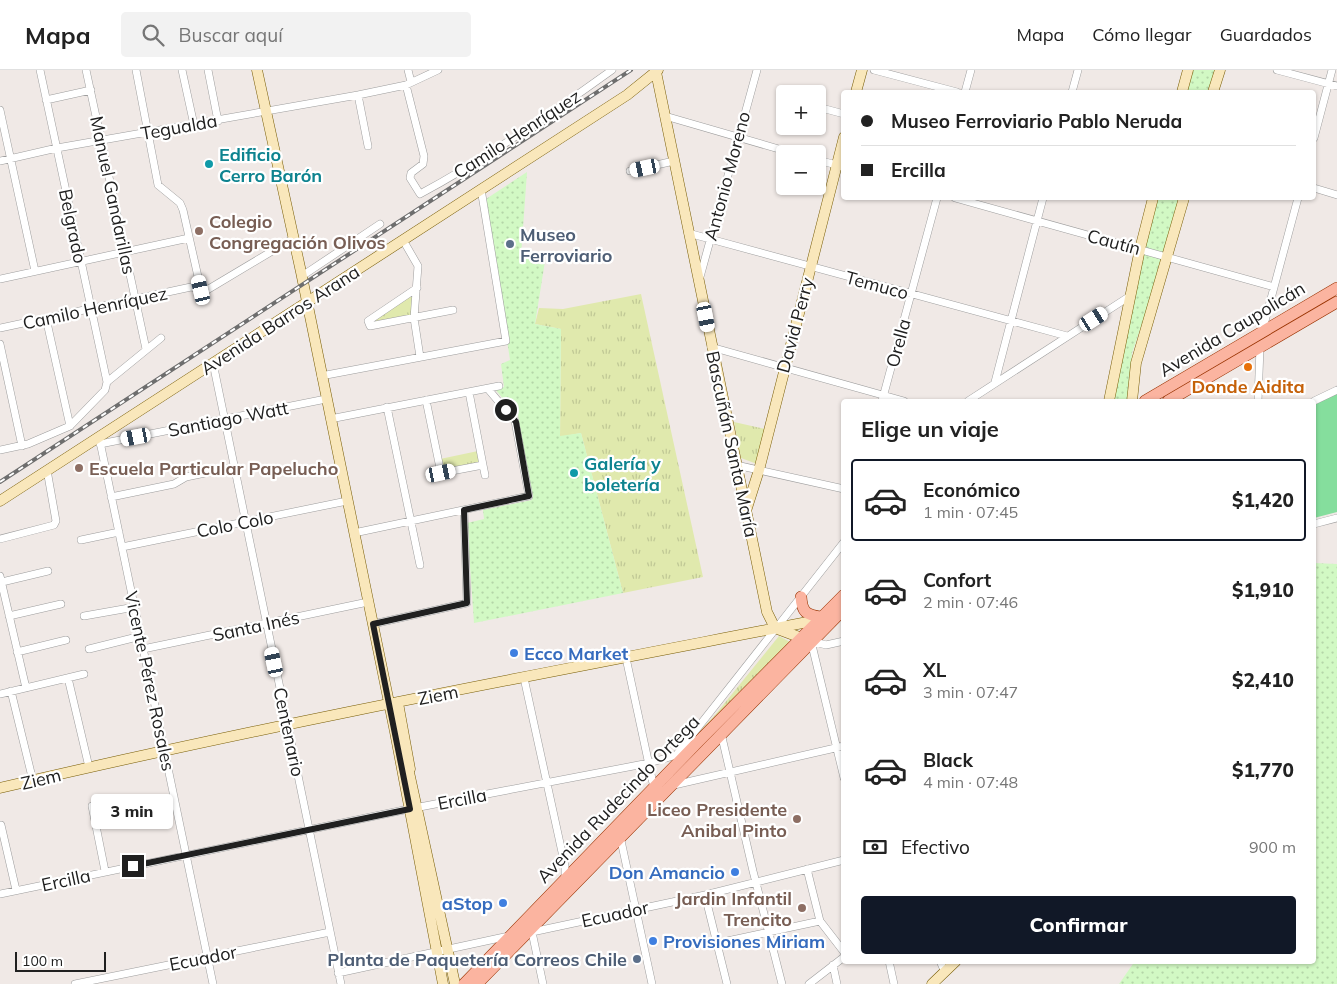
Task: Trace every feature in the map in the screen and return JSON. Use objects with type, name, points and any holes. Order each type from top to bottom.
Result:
[{"type":"main road","points":[[257,70],[302,276],[368,602],[412,778],[414,808],[444,984]]},
{"type":"main road","points":[[857,90],[862,70]]},
{"type":"main road","points":[[1183,90],[1188,70]]},
{"type":"main road","points":[[1215,90],[1220,70]]},
{"type":"main road","name":"Bascuñán Santa María","points":[[657,71],[698,283],[746,513],[767,612],[775,628]]},
{"type":"main road","name":"Avenida Barros Arana","points":[[0,501],[47,470],[99,440],[306,302],[627,95],[657,71]]},
{"type":"main road","name":"David Perry","points":[[746,513],[759,470],[811,266],[840,166]]},
{"type":"main road","points":[[1109,399],[1140,249],[1152,200]]},
{"type":"main road","points":[[1132,399],[1136,363],[1183,200]]},
{"type":"main road","name":"Avenida Caupolicán","points":[[1148,399],[1337,288]]},
{"type":"main road","name":"Avenida Caupolicán","points":[[1171,399],[1337,302]]},
{"type":"main road","points":[[1260,347],[1265,332]]},
{"type":"main road","points":[[801,598],[802,609],[805,613],[819,618]]},
{"type":"main road","points":[[799,639],[841,598]]},
{"type":"main road","points":[[775,628],[799,639],[811,641],[841,612]]},
{"type":"main road","name":"Ziem","points":[[0,788],[287,725],[819,618]]},
{"type":"main road","name":"Avenida Rudecindo Ortega","points":[[464,984],[799,639]]},
{"type":"main road","name":"Avenida Rudecindo Ortega","points":[[477,984],[532,930],[668,786],[811,641]]},
{"type":"main road","points":[[394,704],[395,732],[456,984]]},
{"type":"main road","points":[[395,732],[412,778]]},
{"type":"main road","points":[[932,984],[953,964]]},
{"type":"street","name":"Belgrado","points":[[40,70],[107,382]]},
{"type":"street","name":"Manuel Gandarillas","points":[[86,70],[146,349]]},
{"type":"street","points":[[136,70],[158,185],[182,206],[201,290]]},
{"type":"street","points":[[182,70],[194,125]]},
{"type":"street","points":[[208,70],[218,121]]},
{"type":"street","points":[[408,70],[408,83]]},
{"type":"street","name":"Tegualda","points":[[0,161],[56,148],[266,113],[358,95],[408,83],[438,70]]},
{"type":"street","name":"Camilo Henríquez","points":[[408,83],[424,156],[423,164],[412,173],[410,178],[420,194],[450,178],[612,70]]},
{"type":"street","name":"Antonio Moreno","points":[[698,283],[756,70]]},
{"type":"street","points":[[874,70],[949,90]]},
{"type":"street","points":[[966,90],[971,70]]},
{"type":"street","points":[[1073,90],[1078,70]]},
{"type":"street","points":[[1277,70],[1337,86]]},
{"type":"street","points":[[1316,130],[1332,70]]},
{"type":"street","points":[[46,100],[91,90]]},
{"type":"street","points":[[358,95],[368,146]]},
{"type":"street","points":[[826,108],[841,113]]},
{"type":"street","points":[[0,110],[35,271]]},
{"type":"street","points":[[665,116],[776,148]]},
{"type":"street","points":[[630,171],[674,161]]},
{"type":"street","points":[[826,162],[840,166]]},
{"type":"street","points":[[321,376],[506,341],[481,189]]},
{"type":"street","points":[[1316,189],[1337,194]]},
{"type":"street","name":"Orella","points":[[883,398],[936,200]]},
{"type":"street","name":"Cautín","points":[[962,200],[1274,286]]},
{"type":"street","points":[[994,382],[1042,200]]},
{"type":"street","points":[[1265,332],[1274,286],[1297,200]]},
{"type":"street","points":[[302,276],[380,224]]},
{"type":"street","name":"Temuco","points":[[688,233],[1067,336]]},
{"type":"street","points":[[0,279],[189,238]]},
{"type":"street","name":"Camilo Henríquez","points":[[0,328],[191,287],[201,290],[213,288],[294,238]]},
{"type":"street","points":[[403,240],[418,266],[418,288],[414,318],[420,357]]},
{"type":"street","points":[[418,288],[368,321],[370,326],[453,310]]},
{"type":"street","points":[[971,399],[994,382],[1130,296]]},
{"type":"street","points":[[46,318],[70,426]]},
{"type":"street","points":[[0,450],[22,446],[70,426],[104,390],[107,382],[161,338]]},
{"type":"street","points":[[0,344],[22,446]]},
{"type":"street","points":[[712,347],[883,398]]},
{"type":"street","points":[[1258,399],[1260,347]]},
{"type":"street","name":"Centenario","points":[[213,363],[341,984]]},
{"type":"street","points":[[330,419],[499,386]]},
{"type":"street","points":[[354,533],[529,496],[516,422],[488,388]]},
{"type":"street","points":[[1316,400],[1337,390]]},
{"type":"street","points":[[469,392],[485,475]]},
{"type":"street","name":"Santiago Watt","points":[[99,440],[225,419],[326,399]]},
{"type":"street","points":[[426,400],[442,483]]},
{"type":"street","points":[[387,407],[420,565]]},
{"type":"street","name":"Vicente Pérez Rosales","points":[[99,440],[213,984]]},
{"type":"street","points":[[441,473],[483,465]]},
{"type":"street","points":[[736,465],[841,488]]},
{"type":"street","points":[[111,497],[174,484],[186,477],[234,467]]},
{"type":"street","points":[[0,539],[54,526],[56,521],[47,470]]},
{"type":"street","name":"Colo Colo","points":[[122,547],[347,501]]},
{"type":"street","points":[[373,624],[467,603],[464,510]]},
{"type":"street","points":[[1316,523],[1337,518]]},
{"type":"street","points":[[81,540],[119,532]]},
{"type":"street","points":[[676,754],[841,546]]},
{"type":"street","points":[[26,688],[1,579],[48,571]]},
{"type":"street","name":"Santa Inés","points":[[143,649],[368,602]]},
{"type":"street","points":[[9,616],[61,604]]},
{"type":"street","points":[[84,616],[134,607]]},
{"type":"street","points":[[89,649],[141,636]]},
{"type":"street","points":[[17,652],[66,640]]},
{"type":"street","points":[[668,786],[840,746],[811,641],[826,644],[841,642]]},
{"type":"street","points":[[626,658],[654,788]]},
{"type":"street","points":[[0,694],[84,674]]},
{"type":"street","points":[[68,678],[89,767]]},
{"type":"street","points":[[524,678],[564,861],[565,878]]},
{"type":"street","points":[[11,691],[33,781]]},
{"type":"street","points":[[721,733],[782,984]]},
{"type":"street","name":"Ercilla","points":[[0,894],[186,854],[649,763],[689,751]]},
{"type":"street","points":[[92,806],[105,871]]},
{"type":"street","points":[[1,825],[16,890]]},
{"type":"street","points":[[620,836],[652,984]]},
{"type":"street","points":[[564,861],[579,865]]},
{"type":"street","name":"Ecuador","points":[[532,930],[705,895],[841,861]]},
{"type":"street","points":[[808,869],[820,921],[841,948]]},
{"type":"street","points":[[705,895],[727,984]]},
{"type":"street","points":[[718,943],[820,921]]},
{"type":"street","points":[[532,930],[543,984]]},
{"type":"street","name":"Ecuador","points":[[75,984],[330,932]]},
{"type":"street","points":[[338,973],[511,935]]},
{"type":"street","points":[[809,984],[841,958]]},
{"type":"street","points":[[890,964],[894,984]]},
{"type":"street","points":[[941,964],[945,972]]},
{"type":"street","points":[[833,965],[837,984]]},
{"type":"green space","points":[[1191,70],[1216,70],[1211,90],[1186,90]]},
{"type":"green space","points":[[527,172],[521,256],[545,261],[535,324],[561,329],[560,436],[581,433],[623,593],[474,623],[467,523],[484,519],[483,510],[532,500],[518,415],[495,389],[504,387],[501,364],[510,360],[486,199]]},
{"type":"green space","points":[[1155,200],[1180,200],[1162,265],[1132,353],[1128,399],[1113,399],[1140,260]]},
{"type":"green space","points":[[413,293],[411,316],[373,323],[372,320]]},
{"type":"green space","points":[[641,294],[703,577],[623,593],[581,433],[560,437],[561,329],[535,324],[539,308],[563,309]]},
{"type":"green space","points":[[1337,393],[1337,512],[1316,517],[1316,404]]},
{"type":"green space","points":[[734,422],[765,429],[757,464],[741,458]]},
{"type":"green space","points":[[478,451],[480,463],[443,471],[440,459]]},
{"type":"green space","points":[[1316,563],[1337,564],[1337,984],[1119,984],[1133,964],[1316,964]]},
{"type":"green space","points":[[779,636],[790,642],[682,750],[715,715]]},
{"type":"railway","points":[[0,482],[631,70]]},
{"type":"place","name":"Edificio Cerro Barón","points":[[209,164]]},
{"type":"place","name":"Colegio Congregación Olivos","points":[[199,231]]},
{"type":"place","name":"Museo Ferroviario","points":[[510,244]]},
{"type":"place","name":"Donde Aidita","points":[[1248,367]]},
{"type":"place","name":"Escuela Particular Papelucho","points":[[79,468]]},
{"type":"place","name":"Galería y boletería","points":[[574,473]]},
{"type":"place","name":"Ecco Market","points":[[514,653]]},
{"type":"place","name":"Liceo Presidente Anibal Pinto","points":[[797,819]]},
{"type":"place","name":"Don Amancio","points":[[735,872]]},
{"type":"place","name":"aStop","points":[[503,903]]},
{"type":"place","name":"Jardin Infantil Trencito","points":[[802,908]]},
{"type":"place","name":"Provisiones Miriam","points":[[653,941]]},
{"type":"place","name":"Planta de Paquetería Correos Chile","points":[[637,959]]},
{"type":"route","points":[[133,866],[410,809],[373,624],[467,603],[464,510],[529,496],[516,422],[506,410]]}]
